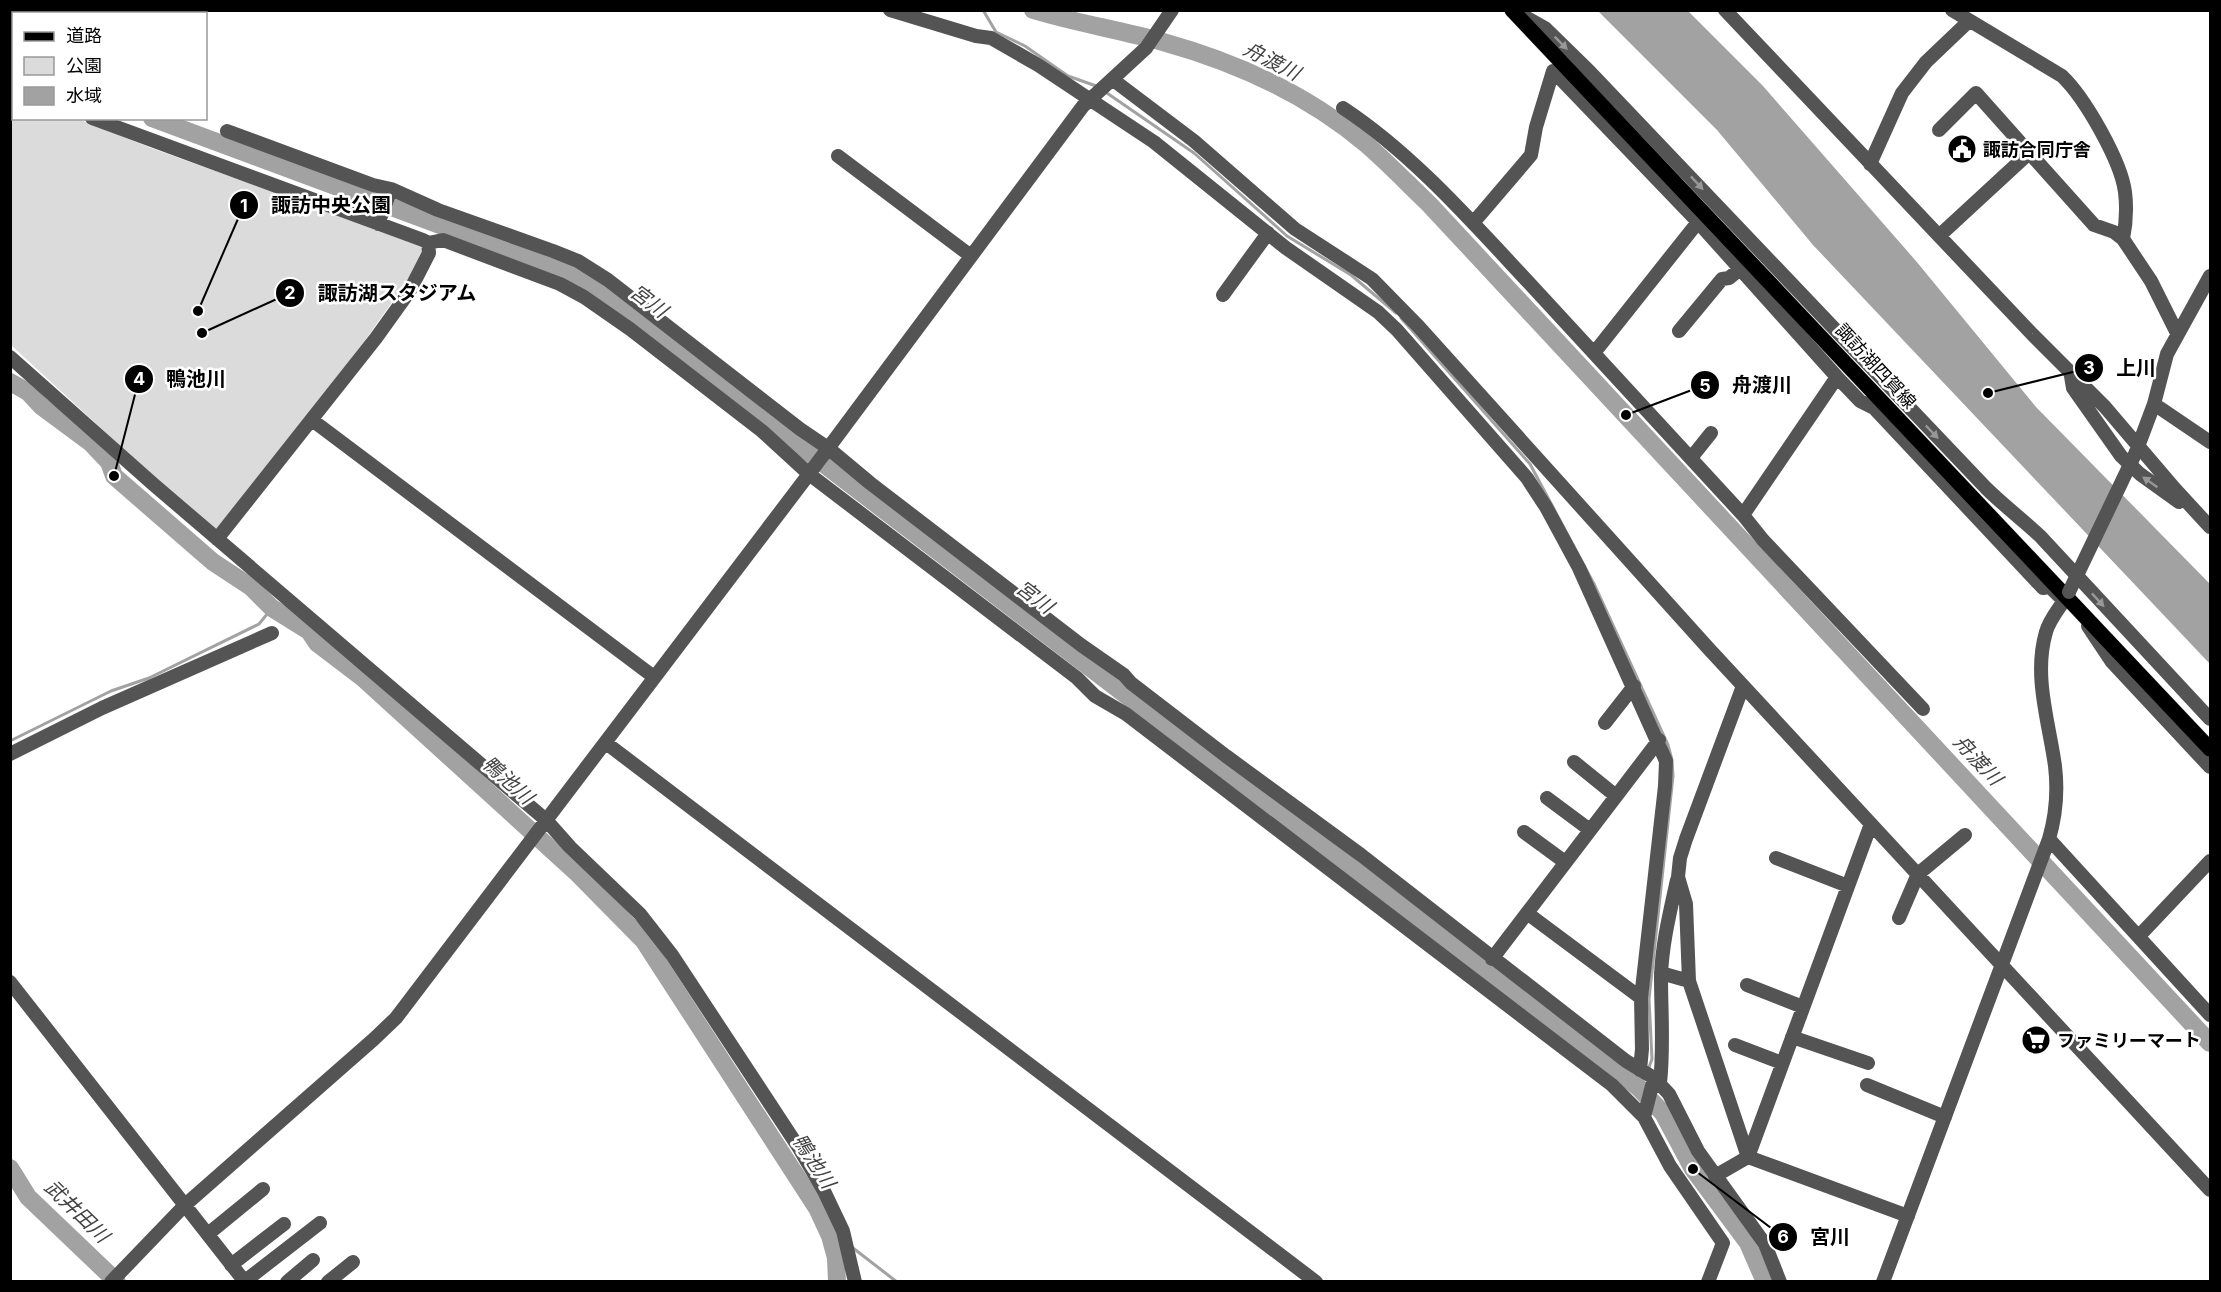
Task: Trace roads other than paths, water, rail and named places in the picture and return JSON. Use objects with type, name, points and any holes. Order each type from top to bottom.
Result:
[{"type":"main road","name":"諏訪湖四賀線","points":[[1513,10],[2211,749]]},
{"type":"street","points":[[890,10],[976,36],[991,38],[1090,99],[1185,165],[1319,272],[1378,312],[1527,478],[1546,507],[1579,568],[1659,740],[1666,760],[1641,998],[1640,1070]]},
{"type":"street","points":[[111,1281],[185,1205],[396,1018],[1090,99],[1146,48],[1172,10]]},
{"type":"street","points":[[1513,10],[1545,28],[1583,65],[1986,488],[2008,510],[2040,536],[2211,719]]},
{"type":"street","points":[[1725,10],[1939,237],[2105,407],[2138,449],[2211,527]]},
{"type":"street","points":[[1952,10],[2062,76],[2074,87],[2113,155],[2125,191],[2126,221],[2123,238]]},
{"type":"street","points":[[1870,164],[1902,93],[1926,62],[1969,21]]},
{"type":"street","points":[[1473,223],[1531,156],[1536,128],[1553,71],[1698,222],[1837,377],[1860,400],[1874,408],[2043,588],[2050,586],[2066,597]]},
{"type":"street","points":[[1112,79],[1194,141],[1295,229],[1372,279],[1419,327],[1870,824],[2211,1190]]},
{"type":"street","points":[[1939,129],[1976,93],[2094,225],[2123,238],[2151,281],[2177,333]]},
{"type":"street","points":[[1342,108],[1363,122],[1406,158],[1473,223],[1743,514],[1764,540],[1923,709]]},
{"type":"street","points":[[98,120],[379,221],[428,243],[443,240],[545,278],[584,297],[630,329],[1077,678],[1095,696],[1126,714],[1603,1077],[1645,1114],[1670,1166],[1723,1243],[1708,1281]]},
{"type":"street","points":[[227,131],[578,261],[608,280],[963,556],[1361,855],[1626,1062],[1656,1081],[1669,1094],[1682,1122],[1715,1176],[1766,1244],[1780,1281]]},
{"type":"street","points":[[1939,237],[2029,153]]},
{"type":"street","points":[[838,156],[971,256]]},
{"type":"street","points":[[379,221],[390,191]]},
{"type":"street","points":[[1594,353],[1698,222]]},
{"type":"street","points":[[1223,295],[1268,233]]},
{"type":"street","points":[[217,539],[304,427],[312,420],[409,292],[429,253],[428,243]]},
{"type":"street","points":[[1679,331],[1722,279],[1729,278],[1740,268]]},
{"type":"street","points":[[1883,1281],[2003,965],[2048,843],[2054,820],[2055,766],[2042,678],[2042,650],[2046,630],[2066,597],[2138,449],[2154,404],[2167,354],[2211,276]]},
{"type":"street","points":[[2203,292],[2211,306]]},
{"type":"street","points":[[10,357],[545,822],[640,914],[672,955],[799,1148],[824,1191],[843,1232],[855,1281]]},
{"type":"street","points":[[2071,373],[2073,388],[2121,456],[2140,474],[2199,515]]},
{"type":"street","points":[[1743,514],[1837,377]]},
{"type":"street","points":[[2154,404],[2211,442]]},
{"type":"street","points":[[312,420],[654,677]]},
{"type":"street","points":[[1691,458],[1711,433]]},
{"type":"street","points":[[2085,616],[2088,626],[2112,662],[2211,767]]},
{"type":"street","points":[[10,754],[102,708],[272,633]]},
{"type":"street","points":[[1605,723],[1634,686]]},
{"type":"street","points":[[1645,1114],[1663,1060],[1661,974],[1667,922],[1678,877],[1680,858],[1743,686]]},
{"type":"street","points":[[1492,958],[1659,740]]},
{"type":"street","points":[[606,742],[1316,1281]]},
{"type":"street","points":[[1574,762],[1616,796]]},
{"type":"street","points":[[1547,798],[1590,830]]},
{"type":"street","points":[[1715,1176],[1748,1157],[1870,824]]},
{"type":"street","points":[[1524,832],[1566,862]]},
{"type":"street","points":[[1899,918],[1918,874],[1965,835]]},
{"type":"street","points":[[2048,843],[2139,936],[2211,1015]]},
{"type":"street","points":[[1776,858],[1848,886]]},
{"type":"street","points":[[2139,936],[2211,861]]},
{"type":"street","points":[[1678,877],[1686,904],[1689,981],[1748,1157]]},
{"type":"street","points":[[1527,913],[1641,998]]},
{"type":"street","points":[[1661,974],[1689,981]]},
{"type":"street","points":[[10,982],[245,1281],[320,1223]]},
{"type":"street","points":[[1747,985],[1803,1007]]},
{"type":"street","points":[[1792,1037],[1868,1063]]},
{"type":"street","points":[[1735,1045],[1782,1063]]},
{"type":"street","points":[[1867,1085],[1945,1117]]},
{"type":"street","points":[[1748,1157],[1908,1216]]},
{"type":"street","points":[[208,1234],[263,1189]]},
{"type":"street","points":[[231,1265],[285,1224]]},
{"type":"street","points":[[287,1281],[313,1260]]},
{"type":"street","points":[[328,1281],[353,1262]]},
{"type":"water","points":[[1598,11],[1688,11],[1763,86],[1916,261],[2036,407],[2210,584],[2210,664],[1813,245],[1717,130]]},
{"type":"waterway","points":[[983,10],[996,32],[1025,46],[1068,76],[1099,87]]},
{"type":"waterway","name":"舟渡川","points":[[1033,10],[1163,42],[1217,59],[1295,95],[1344,126],[1366,144],[1429,204],[2210,1043]]},
{"type":"waterway","points":[[1104,91],[1194,153],[1287,236],[1351,275],[1396,313]]},
{"type":"waterway","name":"宮川","points":[[157,120],[572,274],[594,288],[1638,1087],[1663,1113],[1693,1169],[1748,1243],[1765,1282]]},
{"type":"waterway","points":[[1401,318],[1530,464],[1594,584],[1668,745],[1673,776],[1649,999],[1652,1059],[1648,1070]]},
{"type":"waterway","name":"鴨池川","points":[[10,382],[28,392],[41,406],[91,443],[109,462],[114,476],[213,562],[251,587],[272,608],[309,631],[317,643],[363,678],[576,872],[644,941],[817,1208],[830,1236],[836,1258],[837,1282]]},
{"type":"waterway","points":[[10,741],[111,691],[149,678],[259,624],[272,608]]},
{"type":"waterway","points":[[1638,1087],[1644,1076]]},
{"type":"waterway","name":"武井田川","points":[[10,1168],[28,1197],[117,1282]]},
{"type":"waterway","points":[[830,1236],[840,1239]]},
{"type":"waterway","points":[[853,1248],[897,1282]]},
{"type":"place","name":"諏訪合同庁舎","points":[[1962,149]]},
{"type":"place","name":"諏訪中央公園","points":[[198,311]]},
{"type":"place","name":"諏訪湖スタジアム","points":[[202,333]]},
{"type":"place","name":"上川","points":[[1988,393]]},
{"type":"place","name":"舟渡川","points":[[1626,415]]},
{"type":"place","name":"鴨池川","points":[[114,476]]},
{"type":"place","name":"ファミリーマート","points":[[2036,1040]]},
{"type":"place","name":"宮川","points":[[1693,1169]]}]
